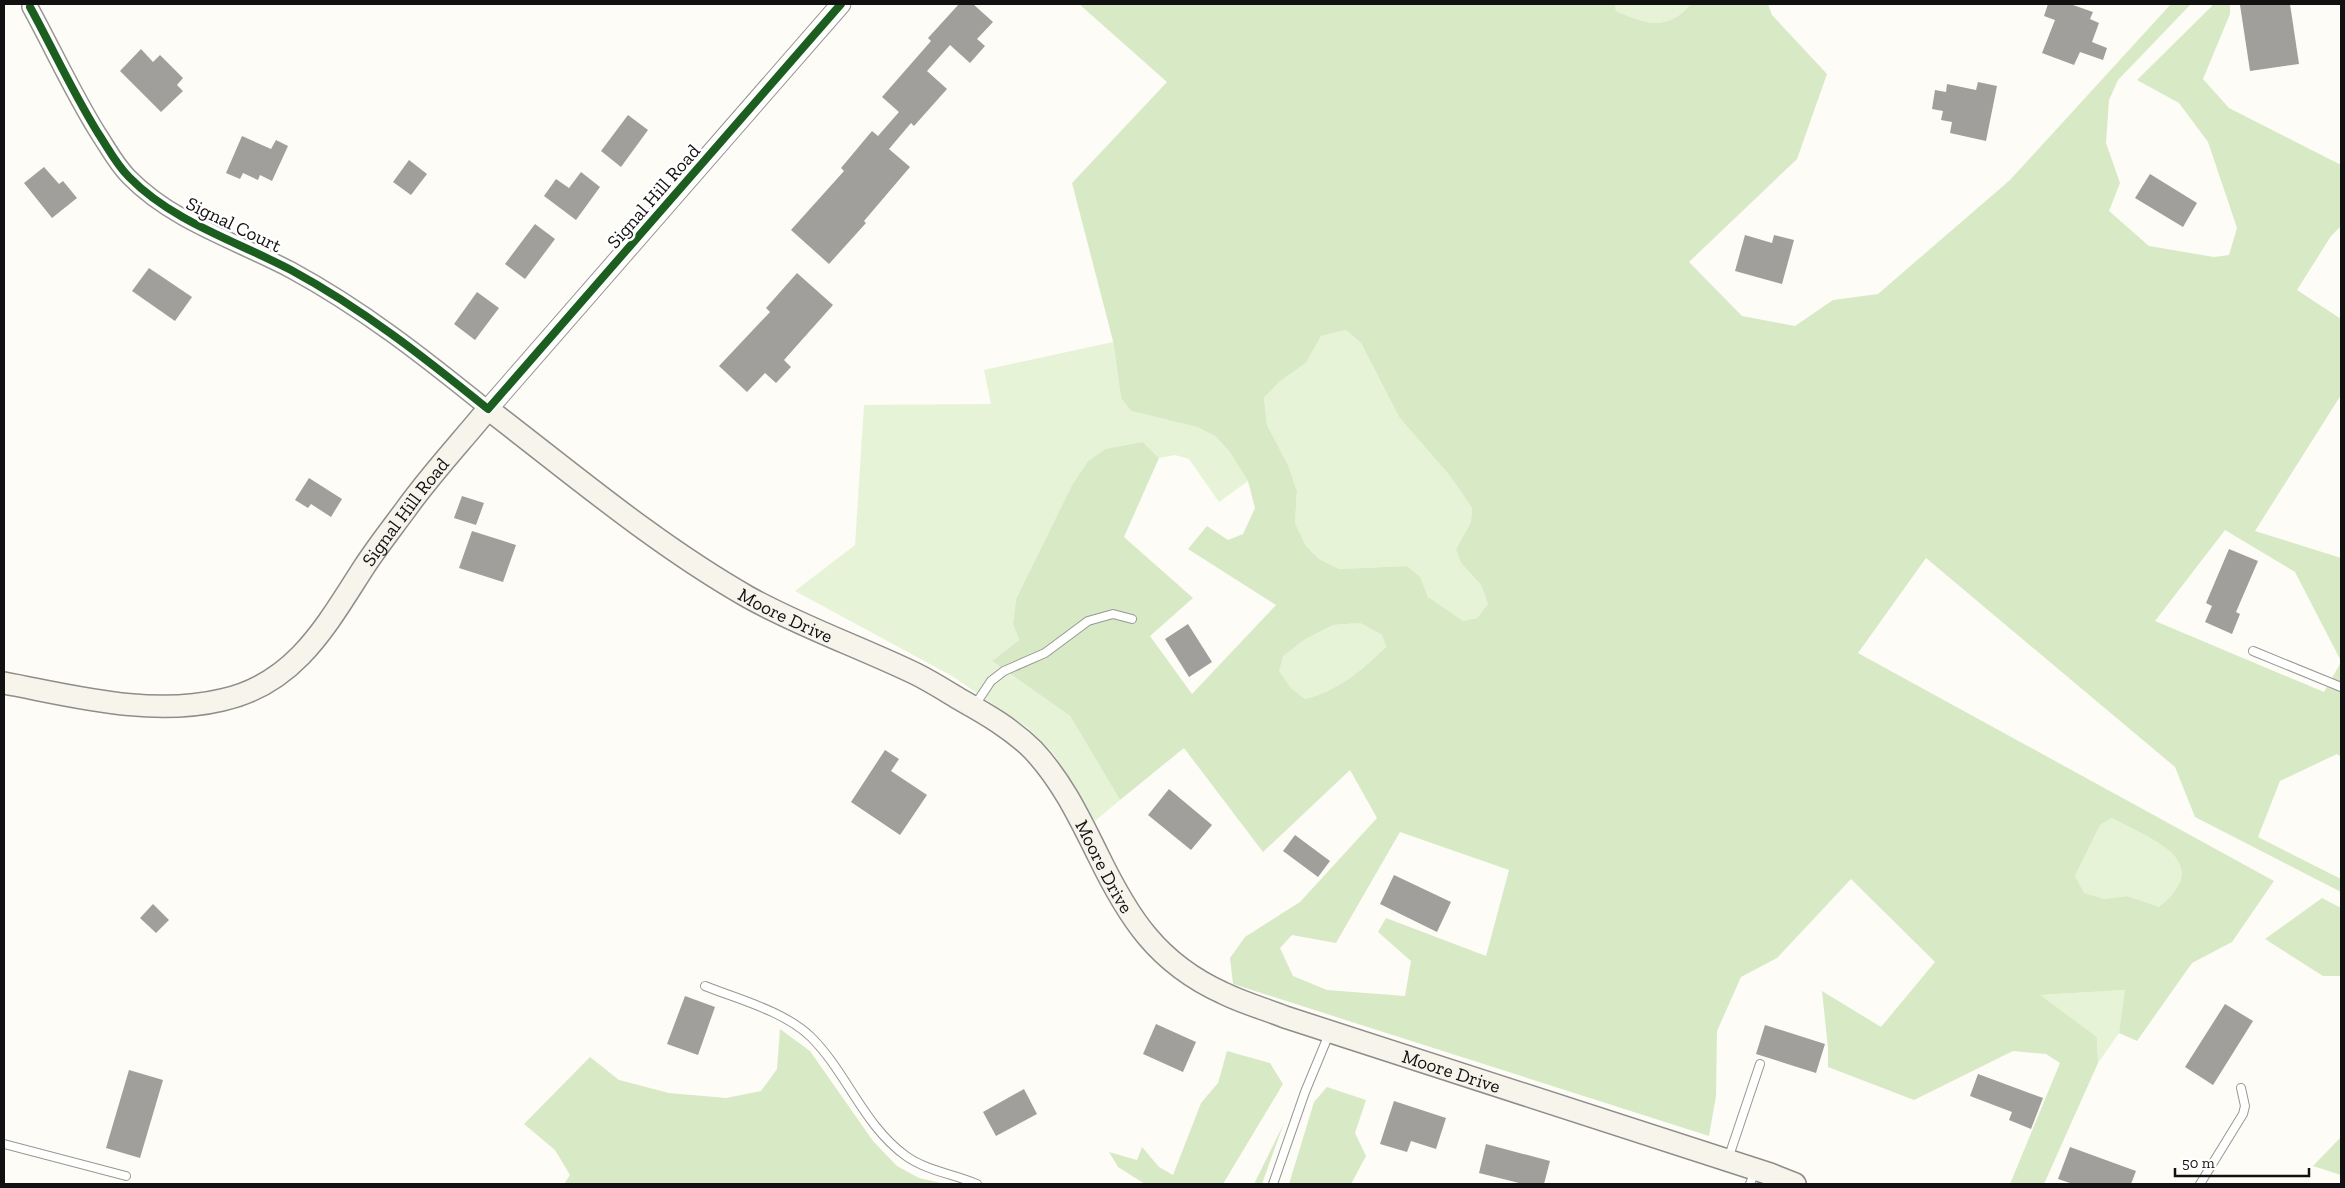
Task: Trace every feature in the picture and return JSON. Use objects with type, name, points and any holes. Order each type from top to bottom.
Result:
[{"type":"main road","name":"Signal Hill Road","points":[[4,683],[142,706],[188,705],[221,700],[247,693],[271,680],[292,665],[315,641],[408,506],[488,410]]},
{"type":"main road","name":"Moore Drive","points":[[488,410],[654,537],[721,581],[796,622],[917,675],[1007,728],[1032,749],[1053,773],[1071,800],[1129,914],[1148,939],[1170,960],[1196,979],[1223,994],[1330,1032],[1728,1161],[1753,1177],[1795,1184]]},
{"type":"street","name":"Signal Hill Road","points":[[488,410],[841,4]]},
{"type":"street","name":"Signal Court","points":[[30,7],[86,113],[116,162],[150,197],[176,214],[292,271],[364,314],[408,344],[488,410]]},
{"type":"lane","points":[[974,707],[982,692],[991,681],[1004,671],[1045,653],[1088,621],[1113,614],[1132,619]]},
{"type":"lane","points":[[2253,650],[2341,687]]},
{"type":"lane","points":[[705,986],[776,1014],[796,1025],[825,1052],[854,1098],[891,1144],[907,1157],[926,1167],[958,1176],[977,1184]]},
{"type":"lane","points":[[1273,1184],[1305,1092],[1330,1032]]},
{"type":"lane","points":[[1728,1161],[1760,1064]]},
{"type":"lane","points":[[2200,1184],[2242,1114],[2245,1106],[2241,1088]]},
{"type":"lane","points":[[4,1144],[126,1176]]},
{"type":"green space","points":[[1079,4],[1615,4],[1616,11],[1647,22],[1656,23],[1673,19],[1691,4],[1768,4],[1772,15],[1827,74],[1797,159],[1689,262],[1742,316],[1795,326],[1833,300],[1878,294],[2010,180],[2171,4],[2191,4],[2118,80],[2109,100],[2106,143],[2120,183],[2109,211],[2149,246],[2214,257],[2229,255],[2237,228],[2208,142],[2179,103],[2137,80],[2214,4],[2230,4],[2230,14],[2203,79],[2229,108],[2341,165],[2341,226],[2331,236],[2297,290],[2341,319],[2341,395],[2255,531],[2341,558],[2341,661],[2295,572],[2225,530],[2155,621],[2324,692],[2341,662],[2341,757],[2337,754],[2280,781],[2258,837],[2341,879],[2341,892],[2195,817],[2175,767],[1926,558],[1858,653],[2274,881],[2232,942],[2192,963],[2137,1041],[2119,1033],[2125,990],[2040,995],[2097,1037],[2098,1063],[2044,1184],[2010,1184],[2060,1063],[2046,1054],[2013,1051],[1914,1100],[1828,1067],[1822,991],[1881,1027],[1935,962],[1851,879],[1777,958],[1741,977],[1717,1031],[1716,1096],[1709,1136],[1233,984],[1230,958],[1245,937],[1300,902],[1377,818],[1350,770],[1263,852],[1184,748],[1120,800],[1070,716],[992,661],[1019,640],[1013,624],[1016,599],[1072,485],[1088,461],[1106,449],[1143,442],[1159,458],[1124,537],[1193,598],[1150,636],[1192,694],[1276,605],[1188,549],[1207,526],[1228,540],[1243,534],[1255,508],[1248,481],[1229,451],[1215,436],[1197,427],[1131,411],[1121,398],[1113,341],[1072,183],[1167,82]],"holes":[[[1346,330],[1361,343],[1399,417],[1450,476],[1472,508],[1471,522],[1456,549],[1461,563],[1481,585],[1488,604],[1477,618],[1463,621],[1428,597],[1420,577],[1407,566],[1339,569],[1319,559],[1306,546],[1295,523],[1297,491],[1288,465],[1267,425],[1264,398],[1279,382],[1306,363],[1321,336]],[[1360,623],[1382,635],[1386,647],[1349,679],[1328,691],[1305,699],[1291,688],[1279,671],[1283,656],[1304,640],[1333,625]],[[2112,818],[2159,843],[2172,853],[2180,864],[2181,876],[2175,891],[2159,907],[2127,896],[2105,899],[2084,893],[2075,876],[2100,825]],[[1400,832],[1509,870],[1486,956],[1386,918],[1378,932],[1411,961],[1405,996],[1327,990],[1293,976],[1280,948],[1292,935],[1336,943]]]},
{"type":"green space","points":[[1615,4],[1691,4],[1673,19],[1656,23],[1637,19],[1616,11]]},
{"type":"green space","points":[[1346,330],[1361,343],[1399,417],[1450,476],[1472,508],[1471,522],[1456,549],[1461,563],[1481,585],[1488,604],[1477,618],[1463,621],[1439,607],[1430,599],[1418,577],[1407,566],[1339,569],[1319,559],[1306,546],[1295,523],[1297,491],[1288,465],[1267,425],[1264,398],[1279,382],[1306,363],[1321,336]]},
{"type":"green space","points":[[1113,342],[1121,398],[1131,411],[1197,427],[1215,436],[1229,451],[1248,481],[1219,502],[1189,459],[1175,455],[1159,458],[1143,442],[1088,461],[1072,485],[1016,599],[1013,624],[1019,640],[992,661],[1070,716],[1120,800],[1095,821],[1053,753],[1028,728],[952,676],[795,591],[855,545],[864,405],[991,404],[984,370]]},
{"type":"green space","points":[[1360,623],[1382,635],[1386,647],[1349,679],[1328,691],[1305,699],[1291,688],[1278,670],[1282,656],[1304,640],[1333,625]]},
{"type":"green space","points":[[2112,818],[2159,843],[2172,853],[2180,864],[2182,877],[2175,891],[2159,908],[2127,896],[2105,899],[2083,893],[2075,876],[2100,825]]},
{"type":"green space","points":[[2322,898],[2341,908],[2341,976],[2323,976],[2265,939]]},
{"type":"green space","points":[[2126,990],[2119,1033],[2098,1063],[2097,1037],[2039,995]]},
{"type":"green space","points":[[780,1029],[810,1051],[873,1141],[897,1166],[919,1178],[945,1184],[564,1184],[570,1175],[555,1150],[524,1124],[590,1057],[619,1080],[669,1093],[726,1098],[761,1091],[777,1069]]},
{"type":"green space","points":[[1227,1051],[1270,1063],[1283,1084],[1223,1184],[1145,1184],[1118,1167],[1109,1152],[1137,1160],[1142,1147],[1159,1167],[1173,1175],[1201,1103],[1218,1083]]},
{"type":"green space","points":[[1327,1087],[1366,1100],[1355,1133],[1366,1156],[1351,1184],[1289,1184],[1314,1102]]},
{"type":"green space","points":[[1284,1123],[1262,1184],[1254,1184]]},
{"type":"green space","points":[[2341,1137],[2341,1175],[2313,1166]]},
{"type":"building","points":[[959,4],[973,4],[993,22],[977,39],[985,46],[970,63],[950,45],[927,71],[947,89],[914,126],[911,123],[889,149],[910,167],[864,221],[866,223],[829,264],[791,230],[844,171],[841,168],[872,131],[878,136],[899,112],[882,97],[931,41],[928,38]]},
{"type":"building","points":[[2048,4],[2070,4],[2093,12],[2090,19],[2099,23],[2092,42],[2107,48],[2103,60],[2080,52],[2074,65],[2042,53],[2055,20],[2044,16]]},
{"type":"building","points":[[2290,4],[2299,64],[2250,71],[2240,5]]},
{"type":"building","points":[[141,49],[153,62],[160,55],[183,78],[177,85],[183,91],[161,112],[120,71]]},
{"type":"building","points":[[1978,82],[1997,86],[1986,141],[1950,133],[1952,122],[1941,120],[1943,111],[1932,109],[1935,90],[1946,92],[1947,84],[1976,90]]},
{"type":"building","points":[[628,115],[648,130],[621,167],[601,151]]},
{"type":"building","points":[[242,136],[271,149],[276,140],[288,146],[272,181],[260,175],[258,180],[243,173],[240,179],[226,173]]},
{"type":"building","points":[[409,160],[427,174],[411,195],[393,182]]},
{"type":"building","points":[[44,167],[59,184],[63,181],[77,198],[52,218],[24,183]]},
{"type":"building","points":[[581,172],[600,187],[576,220],[544,196],[556,179],[569,188]]},
{"type":"building","points":[[2150,174],[2197,203],[2183,227],[2135,198]]},
{"type":"building","points":[[535,224],[555,239],[525,279],[505,264]]},
{"type":"building","points":[[1745,235],[1772,243],[1774,235],[1794,240],[1782,284],[1735,271]]},
{"type":"building","points":[[149,268],[192,297],[175,321],[132,291]]},
{"type":"building","points":[[797,273],[833,305],[784,360],[791,367],[776,383],[765,373],[747,392],[719,366],[770,312],[766,308]]},
{"type":"building","points":[[477,292],[499,308],[475,340],[454,324]]},
{"type":"building","points":[[309,478],[342,499],[331,517],[311,504],[308,508],[295,500]]},
{"type":"building","points":[[462,496],[484,503],[476,525],[454,518]]},
{"type":"building","points":[[472,531],[516,545],[503,582],[459,568]]},
{"type":"building","points":[[2229,549],[2258,561],[2236,612],[2240,614],[2232,634],[2205,622],[2212,606],[2206,603]]},
{"type":"building","points":[[1188,624],[1212,662],[1189,677],[1165,639]]},
{"type":"building","points":[[885,750],[899,759],[891,771],[927,795],[900,835],[851,802]]},
{"type":"building","points":[[1169,789],[1212,825],[1191,850],[1148,815]]},
{"type":"building","points":[[1295,835],[1330,861],[1318,877],[1283,851]]},
{"type":"building","points":[[1394,875],[1451,902],[1437,932],[1380,904]]},
{"type":"building","points":[[153,904],[169,920],[156,933],[140,918]]},
{"type":"building","points":[[685,996],[715,1007],[698,1055],[667,1044]]},
{"type":"building","points":[[2225,1004],[2253,1021],[2213,1085],[2185,1067]]},
{"type":"building","points":[[1156,1024],[1196,1042],[1183,1072],[1143,1054]]},
{"type":"building","points":[[1765,1025],[1825,1044],[1816,1073],[1756,1054]]},
{"type":"building","points":[[129,1070],[163,1080],[140,1158],[106,1148]]},
{"type":"building","points":[[1978,1074],[2043,1098],[2031,1129],[2009,1120],[2012,1112],[1970,1096]]},
{"type":"building","points":[[1024,1089],[1037,1114],[996,1136],[983,1112]]},
{"type":"building","points":[[1394,1101],[1446,1118],[1436,1149],[1411,1141],[1407,1152],[1380,1144]]},
{"type":"building","points":[[1486,1144],[1550,1161],[1544,1184],[1523,1184],[1479,1173]]},
{"type":"building","points":[[2070,1147],[2136,1171],[2131,1184],[2073,1184],[2058,1179]]},
{"type":"cycle path","points":[[30,7],[89,118],[112,156],[129,177],[146,193],[185,219],[318,285],[417,353],[488,409],[841,4]]}]
